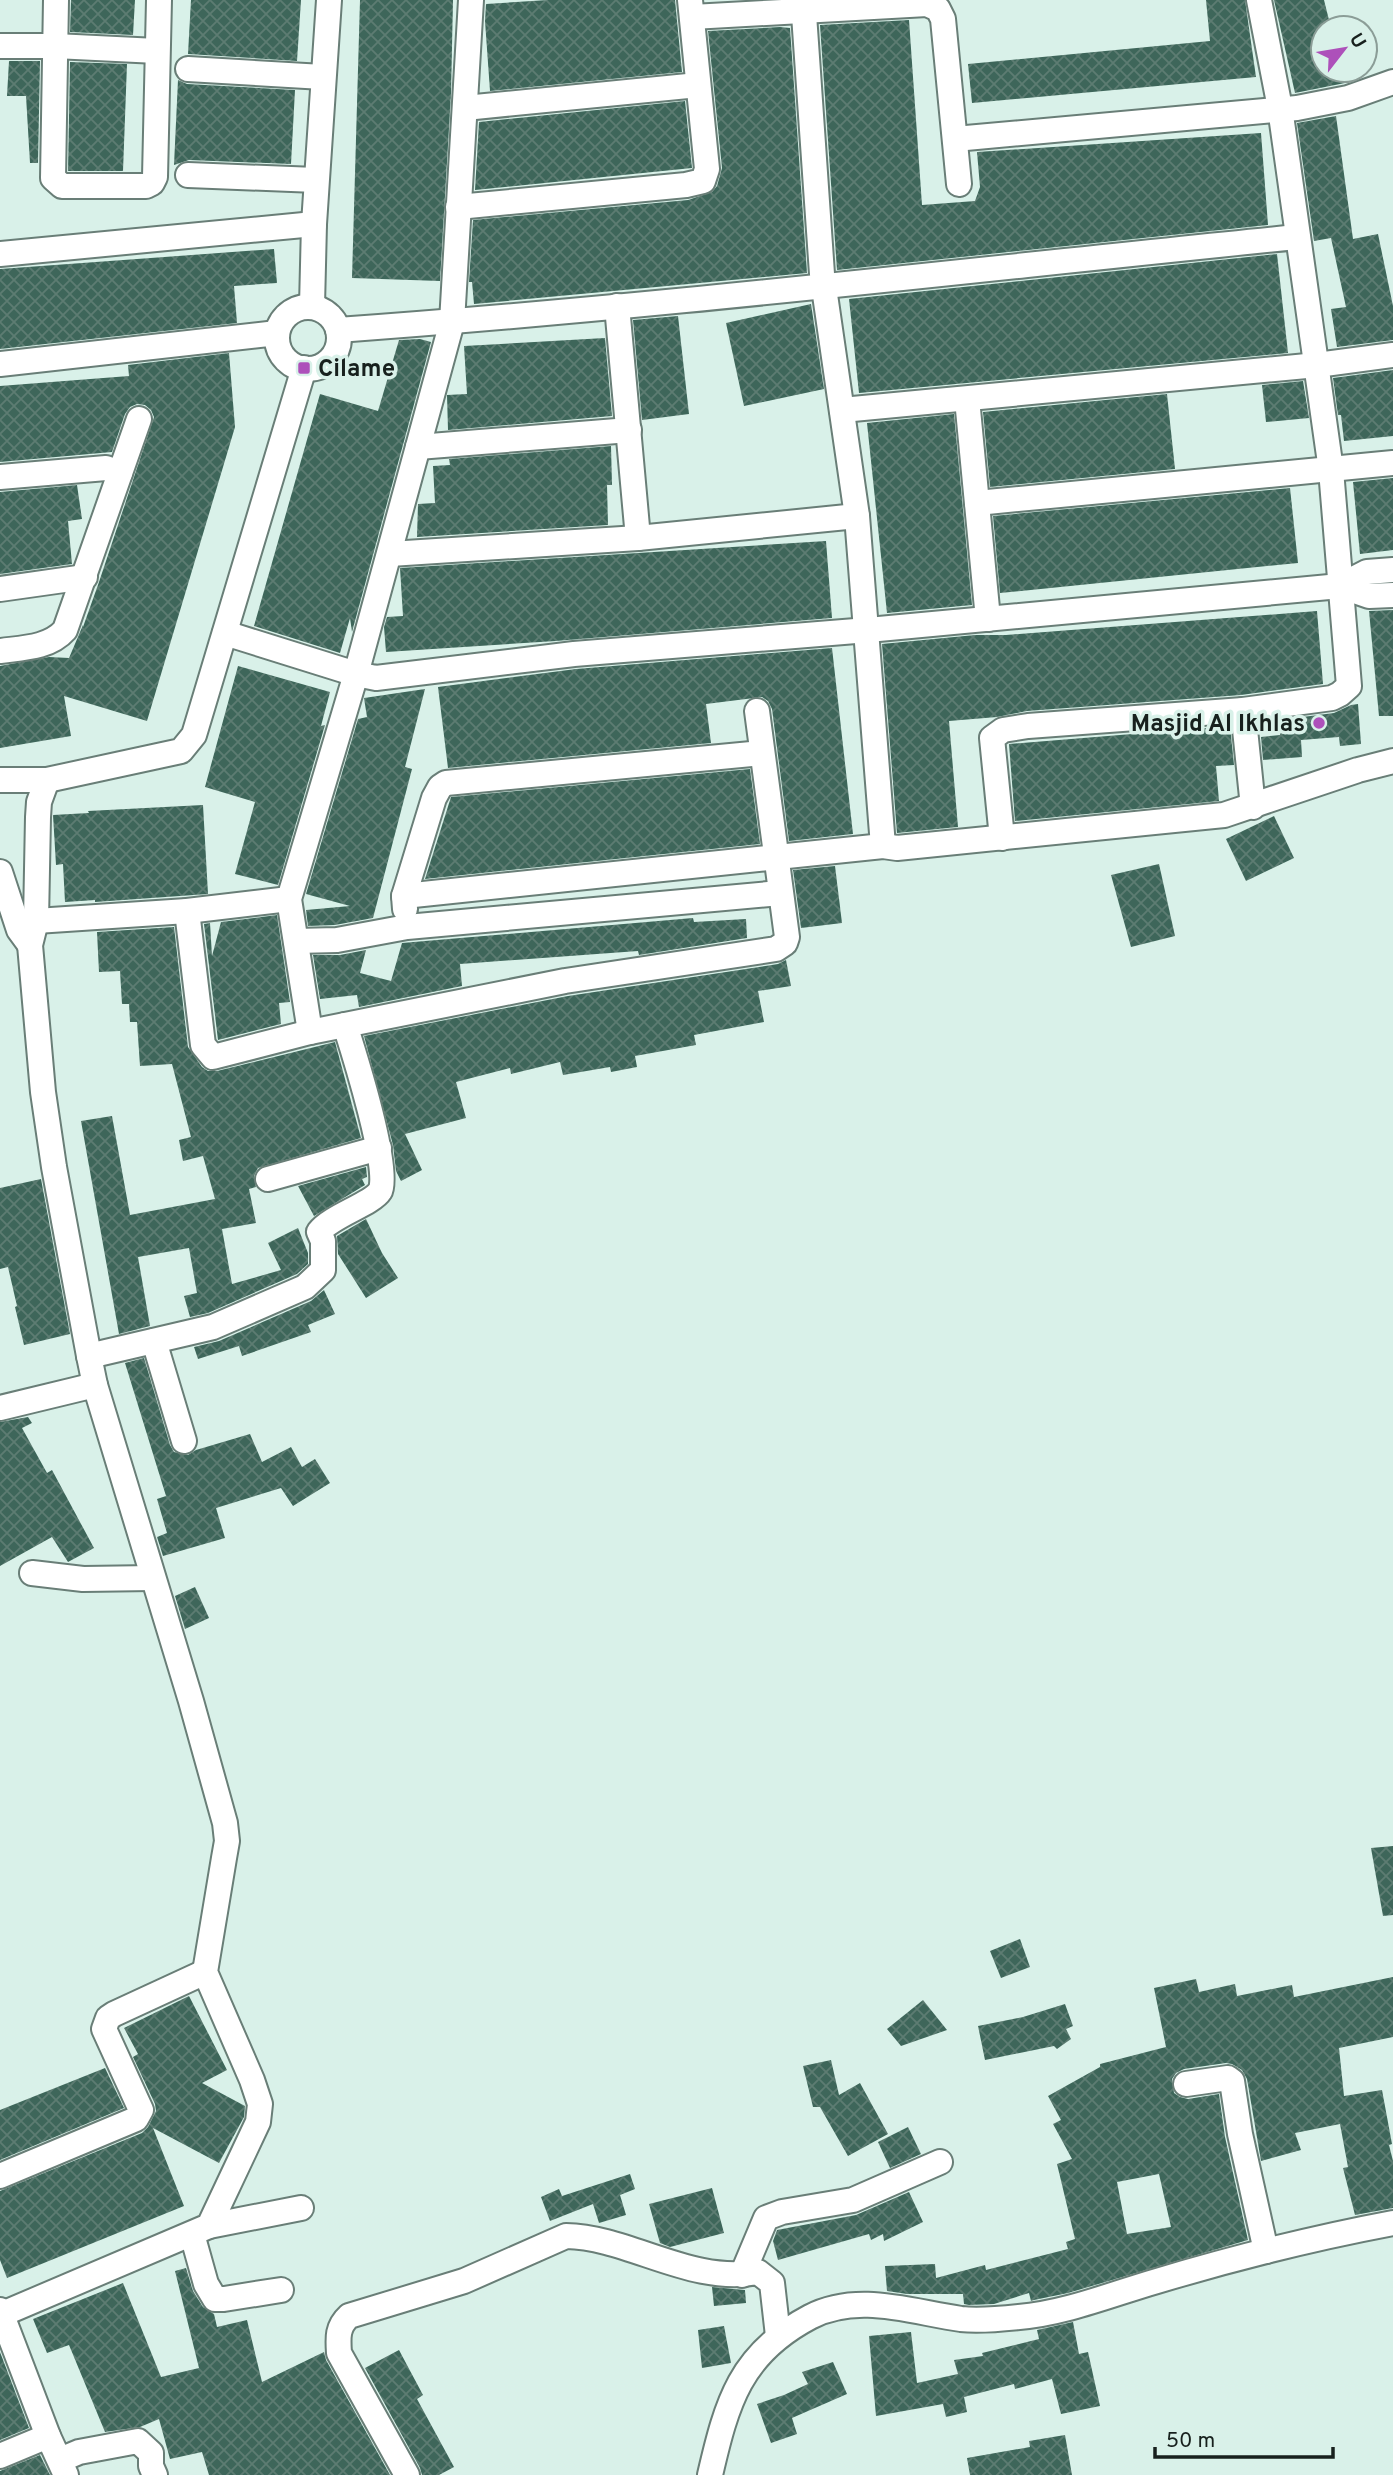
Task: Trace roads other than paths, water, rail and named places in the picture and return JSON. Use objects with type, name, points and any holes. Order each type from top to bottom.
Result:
[{"type":"street","points":[[55,0],[53,178],[62,186],[146,186],[152,183],[155,177],[159,0]]},
{"type":"street","points":[[312,306],[316,180],[329,0]]},
{"type":"street","points":[[310,1032],[289,899],[390,554],[452,322],[471,0]]},
{"type":"street","points":[[1002,838],[992,738],[997,733],[1014,727],[1243,710],[1332,698],[1349,686],[1331,470],[1280,108],[1259,0]]},
{"type":"street","points":[[458,207],[686,185],[703,181],[707,169],[691,8],[927,4],[938,9],[943,19],[959,184]]},
{"type":"street","points":[[803,5],[824,286],[857,516],[883,846]]},
{"type":"street","points":[[0,46],[157,51]]},
{"type":"street","points":[[188,69],[323,77]]},
{"type":"street","points":[[955,139],[1297,107],[1348,98],[1393,82]]},
{"type":"street","points":[[465,108],[698,85]]},
{"type":"street","points":[[188,175],[316,180]]},
{"type":"street","points":[[0,254],[314,224]]},
{"type":"street","points":[[338,330],[452,322],[824,286],[1297,237]]},
{"type":"street","points":[[312,306],[333,319],[339,342],[335,353],[327,362],[316,368],[304,368],[292,364],[283,356],[277,333],[281,322],[289,313],[300,307],[312,306]]},
{"type":"street","points":[[617,306],[638,538]]},
{"type":"street","points":[[0,364],[277,333]]},
{"type":"street","points":[[842,410],[1317,365],[1393,355]]},
{"type":"street","points":[[0,780],[47,780],[181,751],[194,735],[304,368]]},
{"type":"street","points":[[967,399],[988,619]]},
{"type":"street","points":[[0,652],[45,644],[57,639],[65,630],[139,419]]},
{"type":"street","points":[[418,447],[629,430]]},
{"type":"street","points":[[977,503],[1393,463]]},
{"type":"street","points":[[0,477],[106,468],[120,473]]},
{"type":"street","points":[[390,554],[638,538],[857,516]]},
{"type":"street","points":[[225,633],[376,678],[574,654],[868,631],[1340,586],[1367,572],[1393,570]]},
{"type":"street","points":[[0,589],[85,577]]},
{"type":"street","points":[[1340,586],[1369,596],[1393,595]]},
{"type":"street","points":[[1243,710],[1253,807]]},
{"type":"street","points":[[187,911],[203,1045],[213,1057],[310,1032],[565,981],[776,949],[785,943],[786,937],[772,858],[757,711]]},
{"type":"street","points":[[407,927],[404,895],[434,798],[440,787],[446,783],[762,753]]},
{"type":"street","points":[[404,895],[883,846],[897,848],[1224,815],[1358,769],[1393,761]]},
{"type":"street","points":[[47,780],[39,802],[33,933],[43,1092],[54,1167],[95,1385],[191,1701],[225,1823],[226,1850],[205,1972],[253,2080],[260,2104],[258,2122],[200,2230],[206,2284],[215,2299],[281,2290]]},
{"type":"street","points":[[741,897],[772,858]]},
{"type":"street","points":[[0,872],[19,930],[33,933],[289,899]]},
{"type":"street","points":[[296,941],[337,940],[407,927],[780,894]]},
{"type":"street","points":[[89,1356],[214,1327],[306,1287],[323,1270],[323,1241],[319,1232],[323,1226],[378,1194],[383,1186],[379,1148],[345,1025]]},
{"type":"street","points":[[268,1179],[379,1148]]},
{"type":"street","points":[[154,1341],[184,1441]]},
{"type":"street","points":[[0,1408],[95,1385]]},
{"type":"street","points":[[32,1573],[83,1579],[153,1578]]},
{"type":"street","points":[[0,2176],[136,2119],[141,2110],[104,2029],[108,2018],[205,1972]]},
{"type":"street","points":[[1186,2084],[1228,2078],[1232,2081],[1240,2134],[1266,2252]]},
{"type":"street","points":[[742,2275],[766,2218],[782,2212],[853,2200],[940,2162]]},
{"type":"street","points":[[155,2475],[151,2466],[151,2453],[138,2441],[89,2450],[63,2468],[1,2313],[200,2230],[301,2208]]},
{"type":"street","points":[[710,2475],[719,2435],[735,2391],[755,2357],[778,2336],[813,2316],[848,2305],[887,2306],[962,2319],[1023,2317],[1078,2306],[1157,2280],[1322,2236],[1393,2222]]},
{"type":"street","points":[[407,2475],[339,2353],[338,2337],[349,2316],[464,2281],[566,2236],[584,2236],[683,2267],[742,2275],[758,2272],[772,2283],[778,2336]]},
{"type":"street","points":[[0,2456],[48,2436]]},
{"type":"place","name":"Cilame","points":[[304,368]]},
{"type":"place","name":"Masjid Al Ikhlas","points":[[1319,723]]}]
